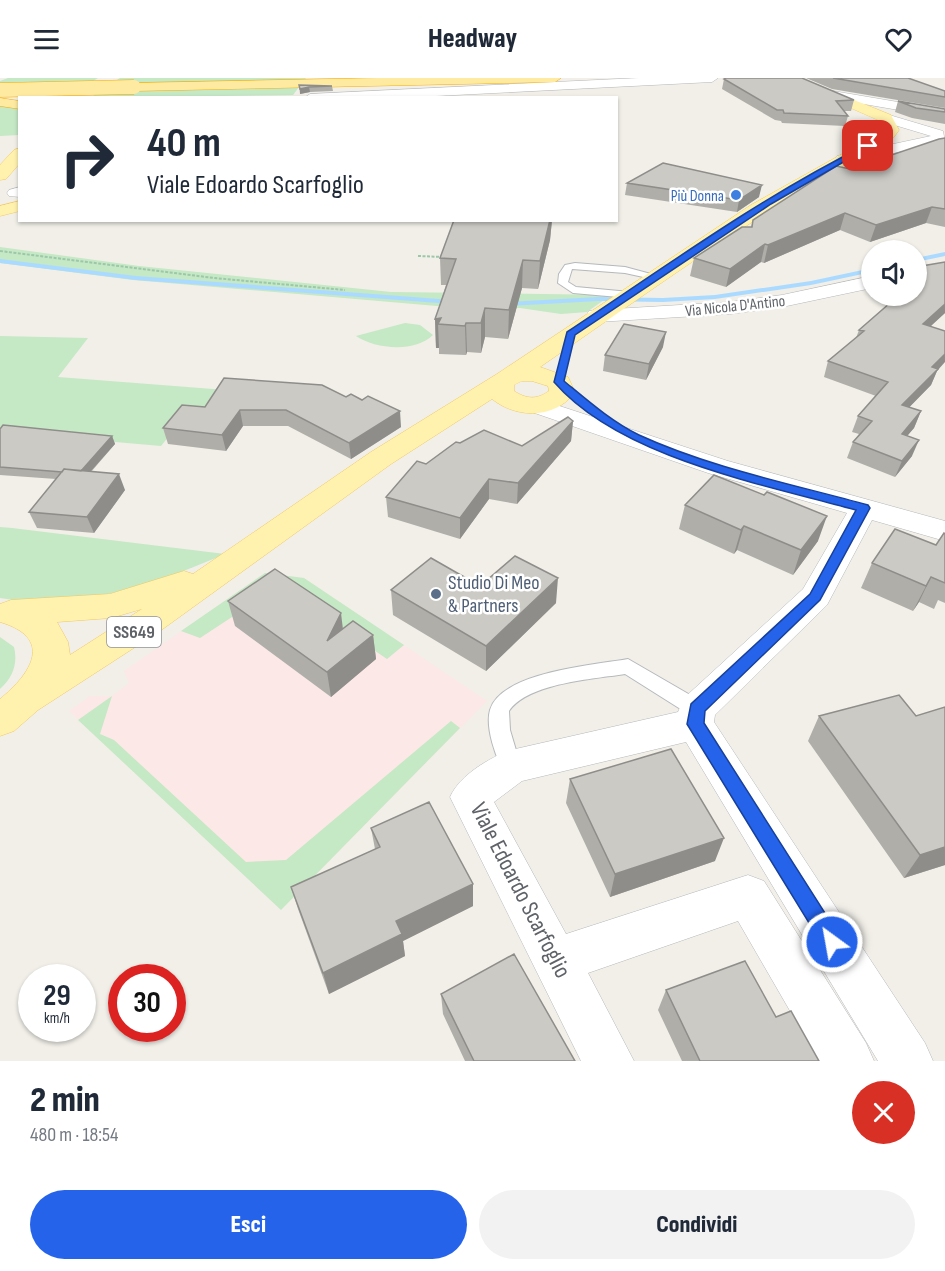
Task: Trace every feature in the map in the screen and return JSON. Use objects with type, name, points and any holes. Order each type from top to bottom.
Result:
[{"type":"highway","points":[[135,92],[212,78]]},
{"type":"highway","points":[[339,78],[431,81]]},
{"type":"highway","points":[[0,90],[135,92],[555,78]]},
{"type":"highway","points":[[0,102],[18,105]]},
{"type":"main road","points":[[789,78],[886,118],[943,136]]},
{"type":"main road","points":[[848,103],[869,118],[869,132],[943,136]]},
{"type":"main road","points":[[886,118],[892,127],[889,134]]},
{"type":"main road","name":"SS649","points":[[843,159],[869,132]]},
{"type":"main road","name":"SS649","points":[[13,709],[87,664],[412,438],[505,380],[769,202],[889,134]]},
{"type":"main road","points":[[843,159],[943,136]]},
{"type":"main road","points":[[9,200],[2,188],[1,174],[18,155]]},
{"type":"main road","points":[[560,385],[571,334]]},
{"type":"main road","name":"SS649","points":[[412,438],[466,418],[554,401],[559,397],[560,385],[535,373],[505,380]]},
{"type":"main road","points":[[505,380],[501,393],[506,398],[530,405]]},
{"type":"main road","name":"SS649","points":[[7,613],[111,606],[152,595],[238,560]]},
{"type":"main road","name":"SS649","points":[[7,613],[35,621],[48,635],[52,654],[45,676],[13,709]]},
{"type":"street","points":[[350,96],[712,78]]},
{"type":"street","points":[[827,94],[945,114]]},
{"type":"street","name":"Via Nicola D'Antino","points":[[604,312],[730,308],[782,301],[861,284]]},
{"type":"street","points":[[560,385],[634,437]]},
{"type":"street","points":[[530,405],[634,437],[718,467],[945,529]]},
{"type":"street","points":[[864,508],[815,597],[696,717],[907,1061]]},
{"type":"street","name":"Viale Edoardo Scarfoglio","points":[[608,1061],[470,797],[511,767],[696,717]]},
{"type":"street","points":[[556,961],[748,896],[848,1061]]},
{"type":"lane","points":[[634,292],[573,290],[563,283],[564,274],[569,267],[575,266],[625,270],[657,277]]},
{"type":"lane","points":[[511,767],[499,720],[500,710],[504,699],[538,683],[628,666],[696,717]]},
{"type":"path","points":[[0,251],[214,278],[345,290]]},
{"type":"path","points":[[418,256],[454,258]]},
{"type":"shaded area","points":[[265,573],[304,578],[487,701],[281,910],[69,711],[90,696],[112,696],[129,683],[124,671]]},
{"type":"green space","points":[[8,78],[98,78],[90,83],[0,86],[0,81]]},
{"type":"green space","points":[[120,78],[306,78],[293,95],[93,96]]},
{"type":"green space","points":[[0,103],[18,108],[18,135],[0,136]]},
{"type":"green space","points":[[0,247],[139,266],[391,292],[611,295],[587,312],[561,314],[520,308],[437,306],[133,280],[0,263]]},
{"type":"green space","points":[[405,323],[420,325],[433,335],[416,345],[406,347],[374,344],[356,336]]},
{"type":"green space","points":[[0,336],[88,338],[58,377],[226,390],[210,419],[185,416],[161,446],[0,432]]},
{"type":"green space","points":[[0,527],[225,554],[144,585],[87,598],[29,601],[0,598]]},
{"type":"green space","points":[[265,573],[304,578],[404,645],[387,659],[279,586],[200,638],[181,631]]},
{"type":"green space","points":[[0,637],[14,647],[15,664],[11,675],[0,689]]},
{"type":"green space","points":[[112,696],[100,734],[114,740],[246,862],[286,860],[451,721],[460,728],[281,910],[78,720]]},
{"type":"building","points":[[802,78],[854,100],[836,101],[848,116],[784,113],[783,110],[777,110],[724,79]]},
{"type":"building","points":[[833,78],[908,78],[945,91],[945,97]]},
{"type":"building","points":[[299,85],[332,86],[300,89]]},
{"type":"building","points":[[898,101],[945,109],[945,112],[916,108]]},
{"type":"building","points":[[945,138],[945,209],[932,207],[876,225],[845,213],[768,245],[765,244],[730,269],[694,258],[742,227],[752,227],[753,220],[836,166],[850,169]]},
{"type":"building","points":[[663,163],[762,185],[739,200],[627,183]]},
{"type":"building","points":[[453,222],[550,222],[540,261],[523,260],[509,310],[485,308],[481,323],[466,323],[465,326],[438,324],[441,318],[435,319],[456,259],[440,258]]},
{"type":"building","points":[[945,262],[945,304],[923,324],[945,331],[945,354],[932,367],[938,369],[902,405],[921,411],[902,434],[919,440],[902,461],[853,442],[872,421],[858,416],[888,382],[828,361],[864,331],[859,330],[887,306],[927,306],[927,265]]},
{"type":"building","points":[[624,324],[666,332],[649,364],[605,355]]},
{"type":"building","points":[[224,378],[322,385],[346,397],[351,394],[362,400],[368,396],[400,411],[349,443],[286,410],[240,410],[222,435],[163,428],[182,405],[205,407]]},
{"type":"building","points":[[568,417],[573,421],[518,483],[489,479],[460,518],[386,497],[417,461],[426,464],[456,442],[460,443],[484,430],[522,446]]},
{"type":"building","points":[[3,425],[112,436],[81,471],[64,469],[62,472],[0,467],[0,429]]},
{"type":"building","points":[[64,469],[119,474],[87,517],[29,512]]},
{"type":"building","points":[[714,475],[764,495],[767,492],[827,516],[801,550],[744,526],[741,530],[685,505]]},
{"type":"building","points":[[895,529],[936,545],[945,534],[945,583],[931,577],[926,586],[872,563]]},
{"type":"building","points":[[515,556],[558,578],[486,646],[391,590],[431,558],[480,586]]},
{"type":"building","points":[[275,569],[341,613],[327,641],[353,621],[373,635],[327,672],[228,601]]},
{"type":"building","points":[[899,695],[916,716],[945,707],[945,847],[920,855],[819,716]]},
{"type":"building","points":[[671,749],[724,838],[615,874],[570,779]]},
{"type":"building","points":[[429,802],[473,884],[396,921],[402,934],[323,973],[291,887],[380,847],[371,828]]},
{"type":"building","points":[[514,954],[575,1061],[474,1061],[441,994]]},
{"type":"building","points":[[745,961],[776,1017],[791,1011],[819,1061],[700,1061],[666,990]]},
{"type":"waterway","points":[[927,258],[945,254]]},
{"type":"waterway","points":[[0,261],[136,278],[452,302]]},
{"type":"waterway","points":[[508,304],[598,299],[663,300],[715,297],[811,283],[861,272]]},
{"type":"place","name":"Più Donna","points":[[736,195]]},
{"type":"place","name":"Studio Di Meo & Partners","points":[[436,594]]},
{"type":"route","points":[[832,942],[695,724],[697,709],[815,597],[859,513],[864,508],[685,457],[634,437],[590,408],[562,387],[559,382],[571,334],[769,202],[828,166],[868,146]]}]
